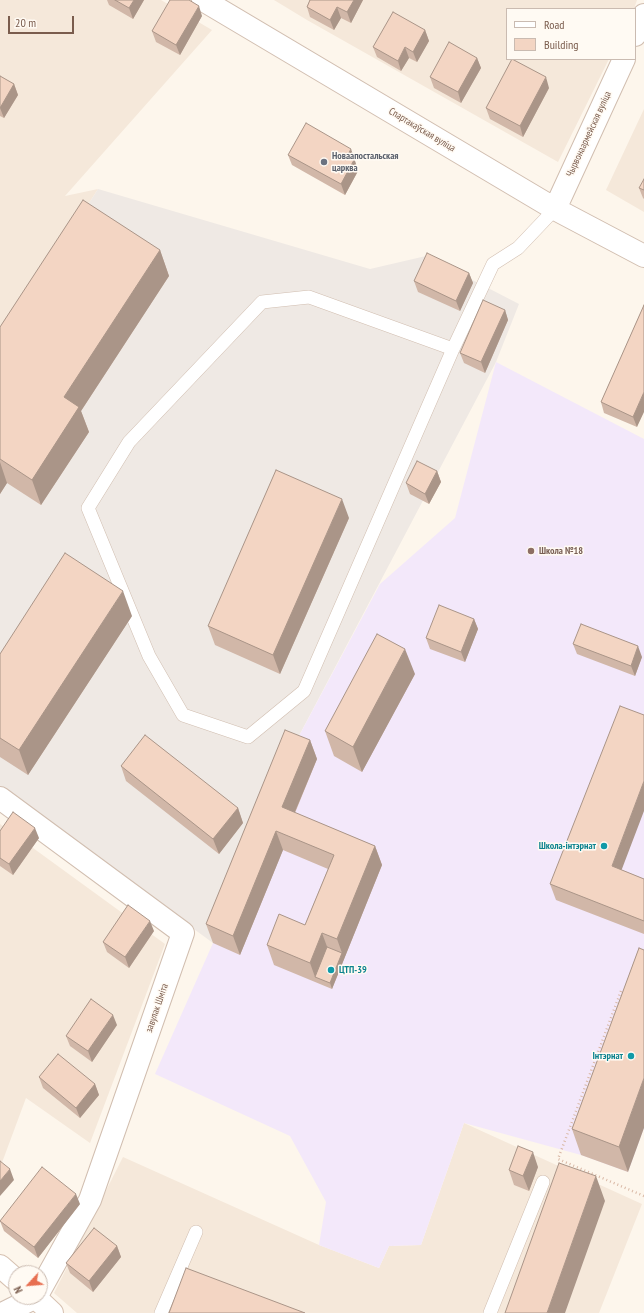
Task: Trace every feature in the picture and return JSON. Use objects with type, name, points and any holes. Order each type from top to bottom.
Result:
[{"type":"street","name":"Спартакаўская вуліца","points":[[203,0],[555,209],[644,256]]},
{"type":"street","points":[[636,33],[644,15]]},
{"type":"street","name":"Чырвонаармейская вуліца","points":[[555,209],[624,60]]},
{"type":"street","name":"завулак Шміта","points":[[0,798],[183,933],[90,1200],[48,1276]]},
{"type":"street","points":[[0,1266],[8,1273]]},
{"type":"street","points":[[4,1313],[20,1305]]},
{"type":"street","points":[[45,1305],[52,1313]]},
{"type":"lane","points":[[453,348],[310,297],[262,302],[129,442],[88,508],[149,656],[184,715],[248,737],[304,691],[453,348],[493,264],[518,248],[555,209]]},
{"type":"lane","points":[[490,1313],[542,1182]]},
{"type":"lane","points":[[161,1313],[196,1232]]},
{"type":"path","points":[[622,991],[558,1159],[644,1196]]},
{"type":"shaded area","points":[[0,0],[161,0],[212,30],[65,196],[98,189],[0,342]]},
{"type":"shaded area","points":[[274,0],[637,0],[634,8],[506,8],[506,60],[609,60],[558,162]]},
{"type":"shaded area","points":[[644,109],[644,212],[606,190]]},
{"type":"shaded area","points":[[98,189],[370,269],[426,256],[519,304],[496,362],[292,749],[213,943],[0,787],[0,342]]},
{"type":"shaded area","points":[[496,362],[644,439],[644,1128],[628,1172],[581,1155],[464,1123],[421,1245],[389,1246],[379,1268],[319,1245],[326,1202],[290,1136],[155,1074],[213,943],[292,749],[380,584],[455,518]]},
{"type":"shaded area","points":[[0,824],[165,944],[90,1143],[26,1098],[0,1168]]},
{"type":"shaded area","points":[[464,1123],[642,1204],[599,1313],[77,1313],[54,1293],[123,1157],[319,1245],[379,1268],[389,1246],[421,1245]]},
{"type":"building","points":[[115,0],[134,0],[129,8]]},
{"type":"building","points":[[170,0],[189,0],[199,6],[176,45],[152,31]]},
{"type":"building","points":[[310,0],[354,0],[347,12],[337,7],[330,20],[307,7]]},
{"type":"building","points":[[393,12],[425,30],[413,52],[405,47],[398,61],[373,47]]},
{"type":"building","points":[[449,42],[477,58],[458,92],[430,77]]},
{"type":"building","points":[[511,60],[546,77],[520,126],[486,108]]},
{"type":"building","points":[[0,76],[14,84],[0,108]]},
{"type":"building","name":"Новаапостальская царква","points":[[306,123],[351,149],[347,156],[354,160],[341,184],[288,155]]},
{"type":"building","points":[[644,179],[644,190],[639,188]]},
{"type":"building","points":[[83,200],[160,250],[64,397],[79,407],[32,480],[0,459],[0,327]]},
{"type":"building","points":[[427,253],[469,273],[456,301],[414,281]]},
{"type":"building","points":[[483,300],[505,310],[481,362],[460,353]]},
{"type":"building","points":[[644,305],[644,392],[633,417],[601,402]]},
{"type":"building","points":[[417,461],[437,471],[425,494],[406,483]]},
{"type":"building","points":[[276,470],[342,499],[273,655],[208,626]]},
{"type":"building","points":[[65,553],[123,591],[19,750],[0,738],[0,654]]},
{"type":"building","points":[[439,605],[474,619],[461,652],[426,638]]},
{"type":"building","points":[[581,624],[638,646],[631,666],[573,644]]},
{"type":"building","points":[[377,634],[405,649],[353,747],[325,731]]},
{"type":"building","name":"Школа-інтэрнат","points":[[620,706],[644,715],[644,781],[612,866],[644,879],[644,921],[550,884]]},
{"type":"building","points":[[285,730],[310,740],[282,807],[375,846],[337,939],[322,933],[310,963],[267,945],[279,914],[305,925],[334,855],[276,831],[233,936],[206,924]]},
{"type":"building","points":[[145,735],[238,808],[213,839],[121,766]]},
{"type":"building","points":[[13,812],[35,828],[9,864],[0,858],[0,831]]},
{"type":"building","points":[[128,905],[150,921],[125,957],[103,942]]},
{"type":"building","name":"ЦТП-39","points":[[327,947],[342,953],[330,983],[315,977]]},
{"type":"building","points":[[639,948],[644,950],[644,1078],[619,1147],[572,1129]]},
{"type":"building","points":[[91,999],[113,1015],[88,1051],[66,1036]]},
{"type":"building","points":[[58,1054],[95,1084],[76,1108],[39,1077]]},
{"type":"building","points":[[518,1146],[533,1152],[523,1176],[509,1170]]},
{"type":"building","points":[[0,1161],[10,1169],[0,1181]]},
{"type":"building","points":[[559,1163],[596,1176],[547,1313],[505,1313]]},
{"type":"building","points":[[42,1167],[76,1194],[34,1247],[0,1221]]},
{"type":"building","points":[[94,1228],[117,1246],[89,1281],[66,1263]]},
{"type":"building","points":[[186,1268],[305,1313],[169,1313]]},
{"type":"place","name":"Новаапостальская царква","points":[[324,162]]},
{"type":"place","name":"Школа №18","points":[[531,551]]},
{"type":"place","name":"Школа-інтэрнат","points":[[604,846]]},
{"type":"place","name":"ЦТП-39","points":[[331,970]]},
{"type":"place","name":"Інтэрнат","points":[[631,1056]]}]
